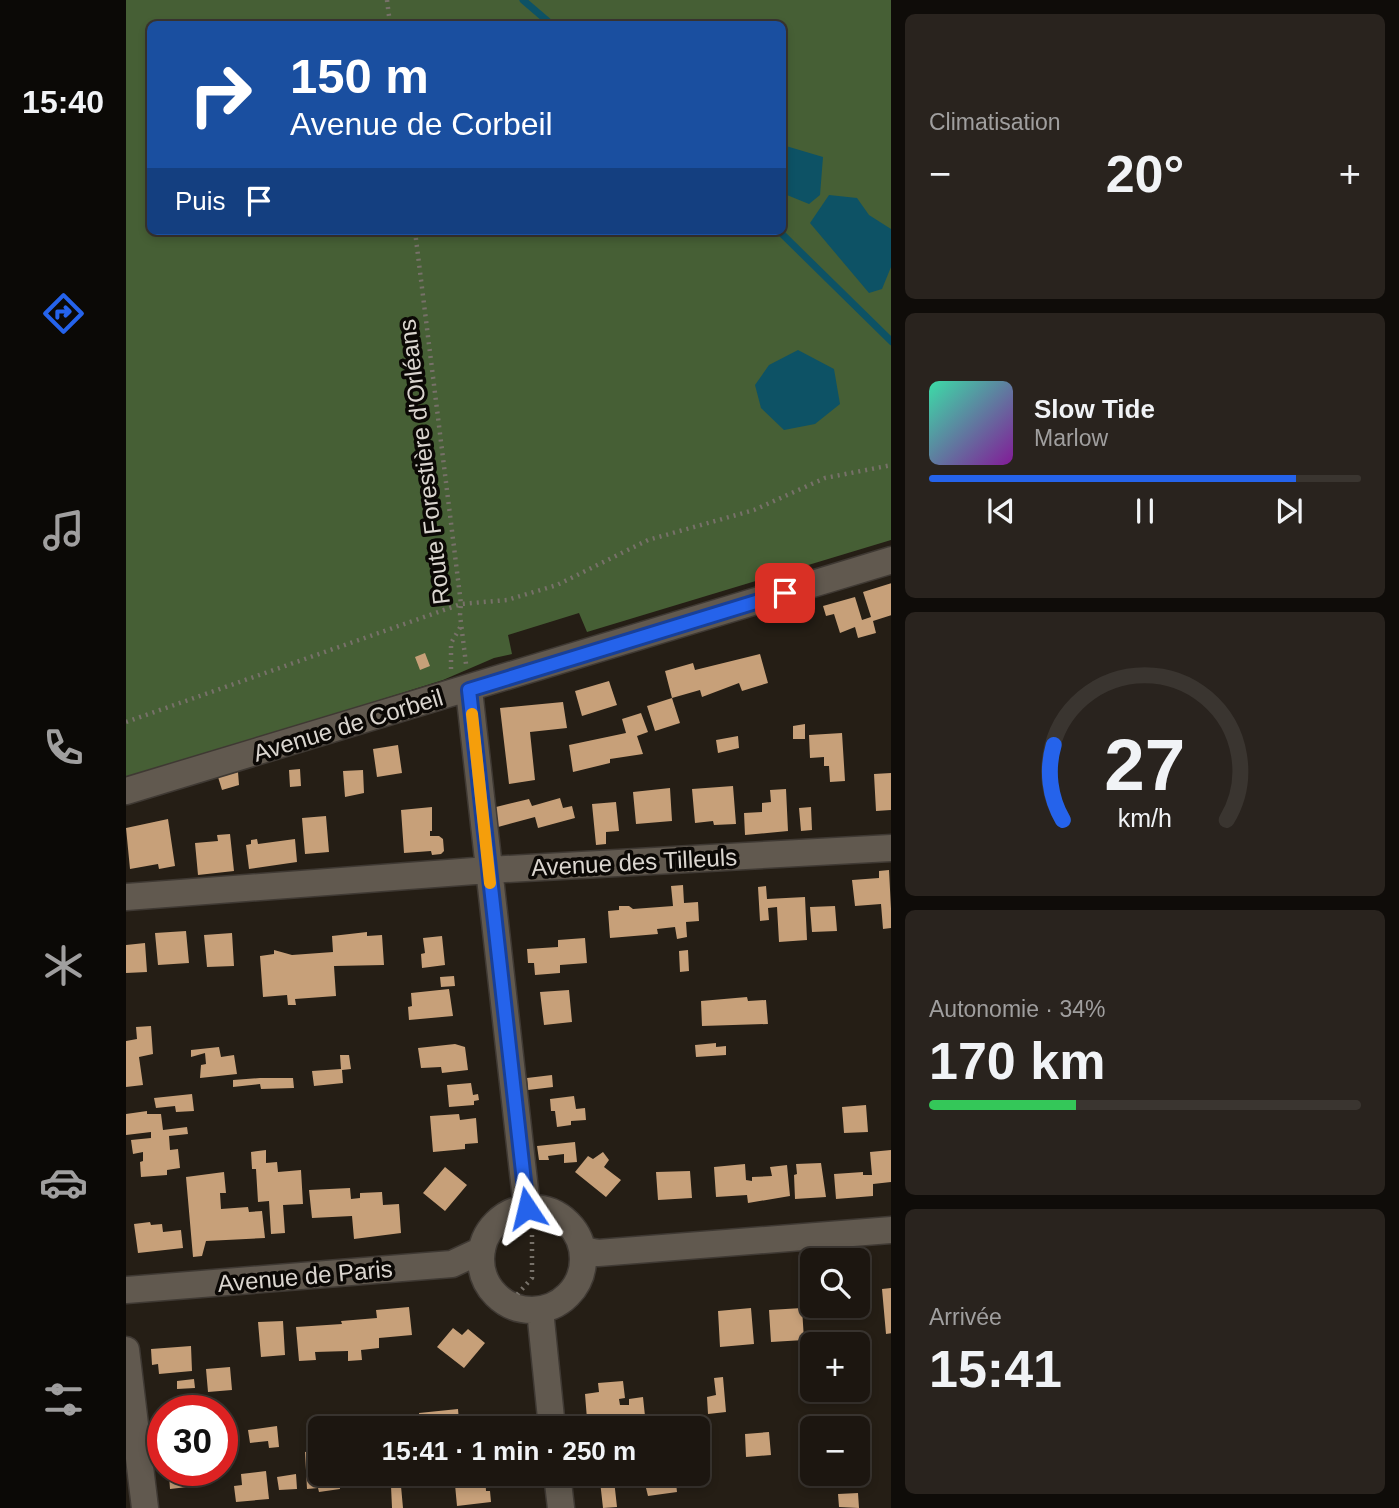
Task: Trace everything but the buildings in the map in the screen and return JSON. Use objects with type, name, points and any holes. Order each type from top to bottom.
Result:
[{"type":"street","name":"Avenue de Corbeil","points":[[126,791],[891,560]]},
{"type":"street","points":[[460,692],[488,870],[535,1208]]},
{"type":"street","name":"Avenue des Tilleuls","points":[[126,897],[488,870],[891,848]]},
{"type":"street","points":[[535,1208],[557,1214],[569,1223],[578,1235],[583,1250],[579,1282],[569,1295],[556,1305],[540,1310],[524,1310],[508,1305],[486,1282],[481,1266],[487,1234],[497,1221],[511,1212],[535,1208]]},
{"type":"street","points":[[583,1250],[598,1253],[891,1230]]},
{"type":"street","name":"Avenue de Paris","points":[[126,1290],[452,1264],[482,1250]]},
{"type":"street","points":[[540,1310],[551,1416]]},
{"type":"street","points":[[126,1350],[145,1508]]},
{"type":"street","points":[[558,1486],[561,1508]]},
{"type":"path","points":[[387,0],[390,21]]},
{"type":"path","name":"Route Forestière d'Orléans","points":[[415,235],[461,604],[460,692]]},
{"type":"path","points":[[126,722],[461,604],[507,600],[557,585],[648,540],[754,510],[825,478],[891,465]]},
{"type":"path","points":[[460,692],[451,643],[461,626]]},
{"type":"path","points":[[508,1305],[532,1278],[530,1234],[535,1208]]},
{"type":"green space","points":[[126,0],[891,0],[891,540],[587,632],[579,613],[508,635],[512,654],[494,658],[443,680],[126,780]]},
{"type":"water","points":[[786,146],[823,157],[820,195],[809,204],[786,195]]},
{"type":"water","points":[[829,195],[857,198],[869,215],[891,229],[891,267],[882,289],[869,293],[810,223]]},
{"type":"water","points":[[798,350],[834,369],[840,404],[815,424],[784,430],[761,408],[755,385],[769,365]]},
{"type":"waterway","points":[[523,0],[548,21]]},
{"type":"waterway","points":[[783,235],[891,341]]},
{"type":"slow traffic","points":[[472,714],[490,883]]},
{"type":"route","points":[[527,1208],[469,690],[785,593]]}]
